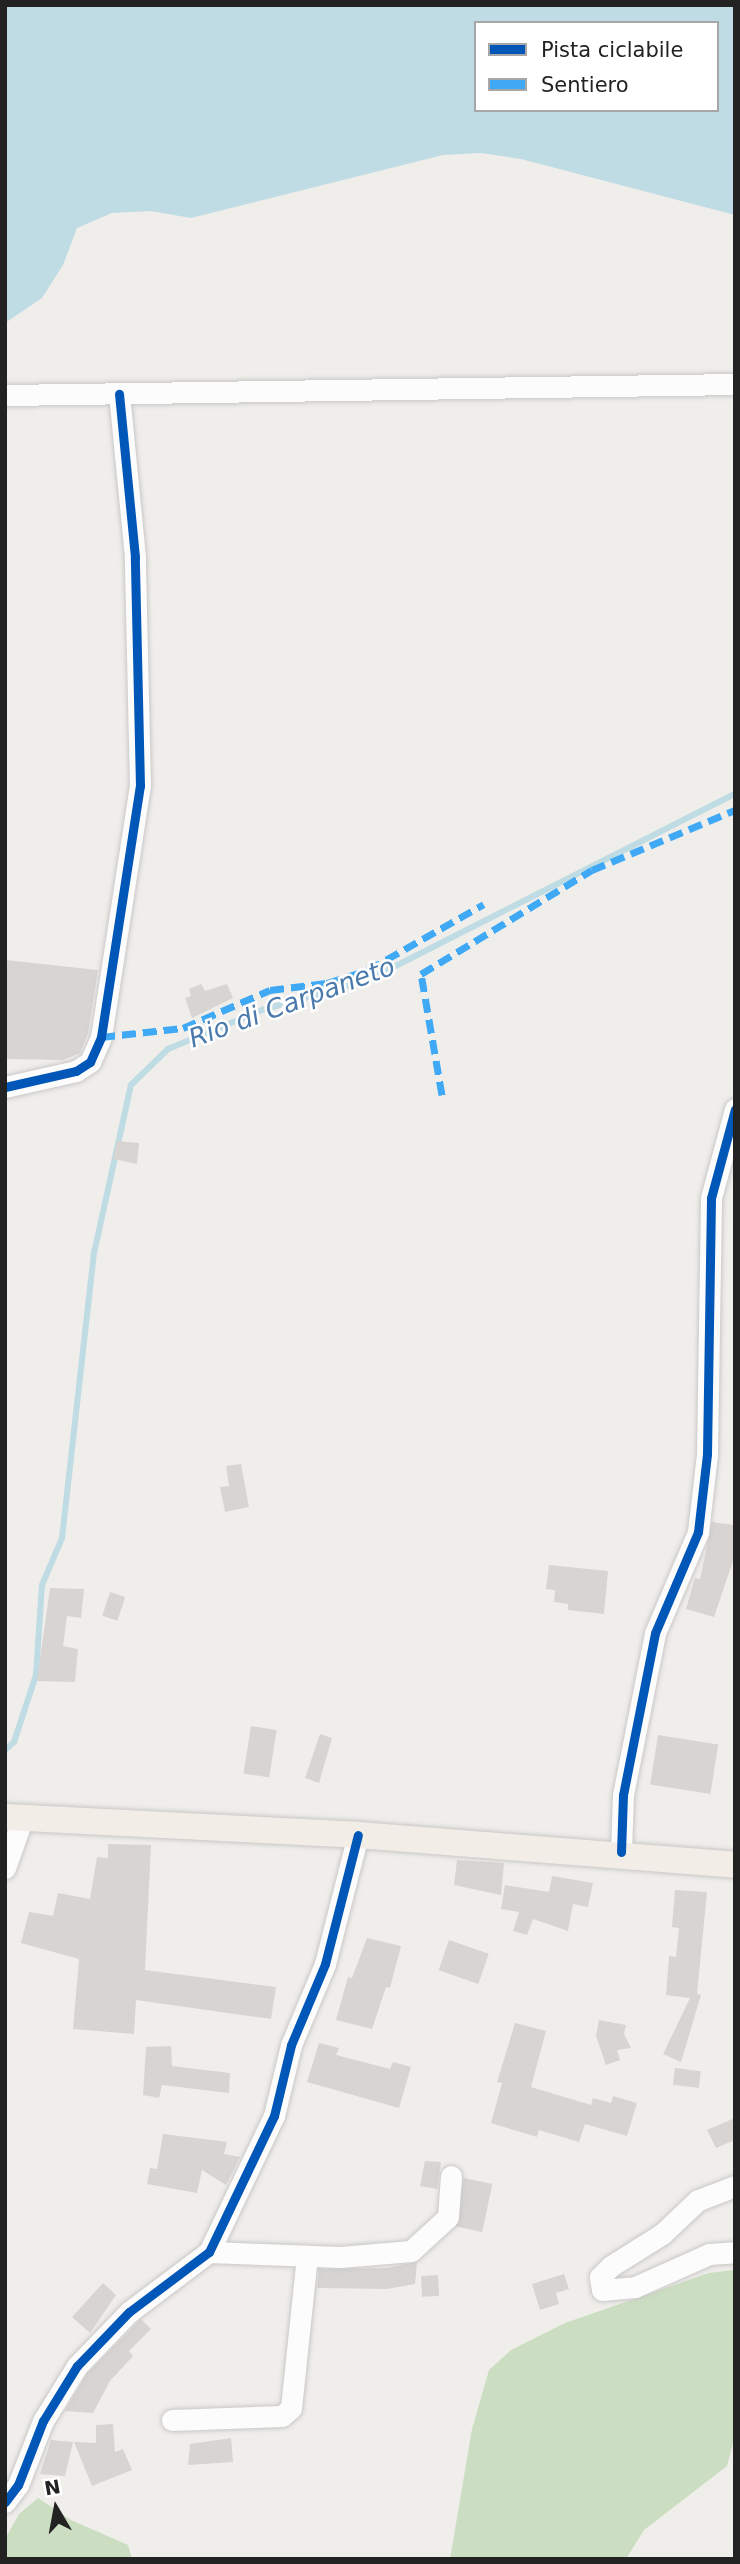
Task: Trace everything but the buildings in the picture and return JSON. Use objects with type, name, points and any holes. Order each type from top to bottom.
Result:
[{"type":"main road","points":[[14,1818],[358,1835],[621,1852],[735,1865]]},
{"type":"street","points":[[5,395],[735,384]]},
{"type":"street","points":[[5,1087],[76,1071],[90,1062],[100,1037],[140,786],[135,557],[119,394]]},
{"type":"street","points":[[621,1852],[623,1795],[655,1633],[698,1532],[707,1454],[711,1198],[735,1109]]},
{"type":"street","points":[[5,1868],[14,1818]]},
{"type":"street","points":[[5,2502],[18,2485],[43,2421],[77,2366],[129,2312],[209,2252],[274,2116],[290,2045],[325,1964],[358,1835]]},
{"type":"street","points":[[209,2252],[387,2256],[411,2251],[448,2217],[451,2176]]},
{"type":"street","points":[[735,2186],[698,2200],[662,2234],[611,2266],[600,2277],[602,2290],[635,2287],[709,2255],[735,2252]]},
{"type":"street","points":[[172,2420],[282,2416],[291,2407],[306,2256]]},
{"type":"green space","points":[[733,2270],[735,2436],[727,2466],[644,2530],[626,2559],[450,2559],[472,2429],[489,2370],[511,2350],[565,2323],[709,2273]]},
{"type":"green space","points":[[38,2498],[71,2520],[128,2545],[132,2559],[5,2559],[5,2539],[19,2514]]},
{"type":"water","points":[[5,5],[735,5],[735,215],[521,159],[481,153],[443,155],[191,218],[151,211],[112,213],[77,228],[63,265],[42,298],[5,323]]},
{"type":"waterway","name":"Rio di Carpaneto","points":[[5,1750],[14,1742],[36,1675],[42,1585],[62,1538],[94,1253],[131,1085],[168,1049],[262,1010],[368,980],[735,794]]},
{"type":"marked path","points":[[442,1095],[421,974],[592,870],[735,810]]},
{"type":"marked path","points":[[101,1037],[183,1028],[270,990],[327,983],[368,970],[484,904]]},
{"type":"cycle path","points":[[5,1087],[76,1071],[90,1062],[101,1037],[140,786],[135,557],[119,394]]},
{"type":"cycle path","points":[[621,1852],[623,1795],[655,1633],[698,1532],[707,1454],[711,1198],[735,1109]]},
{"type":"cycle path","points":[[5,2502],[18,2485],[43,2421],[77,2366],[129,2312],[209,2252],[274,2116],[291,2045],[325,1964],[358,1835]]}]
